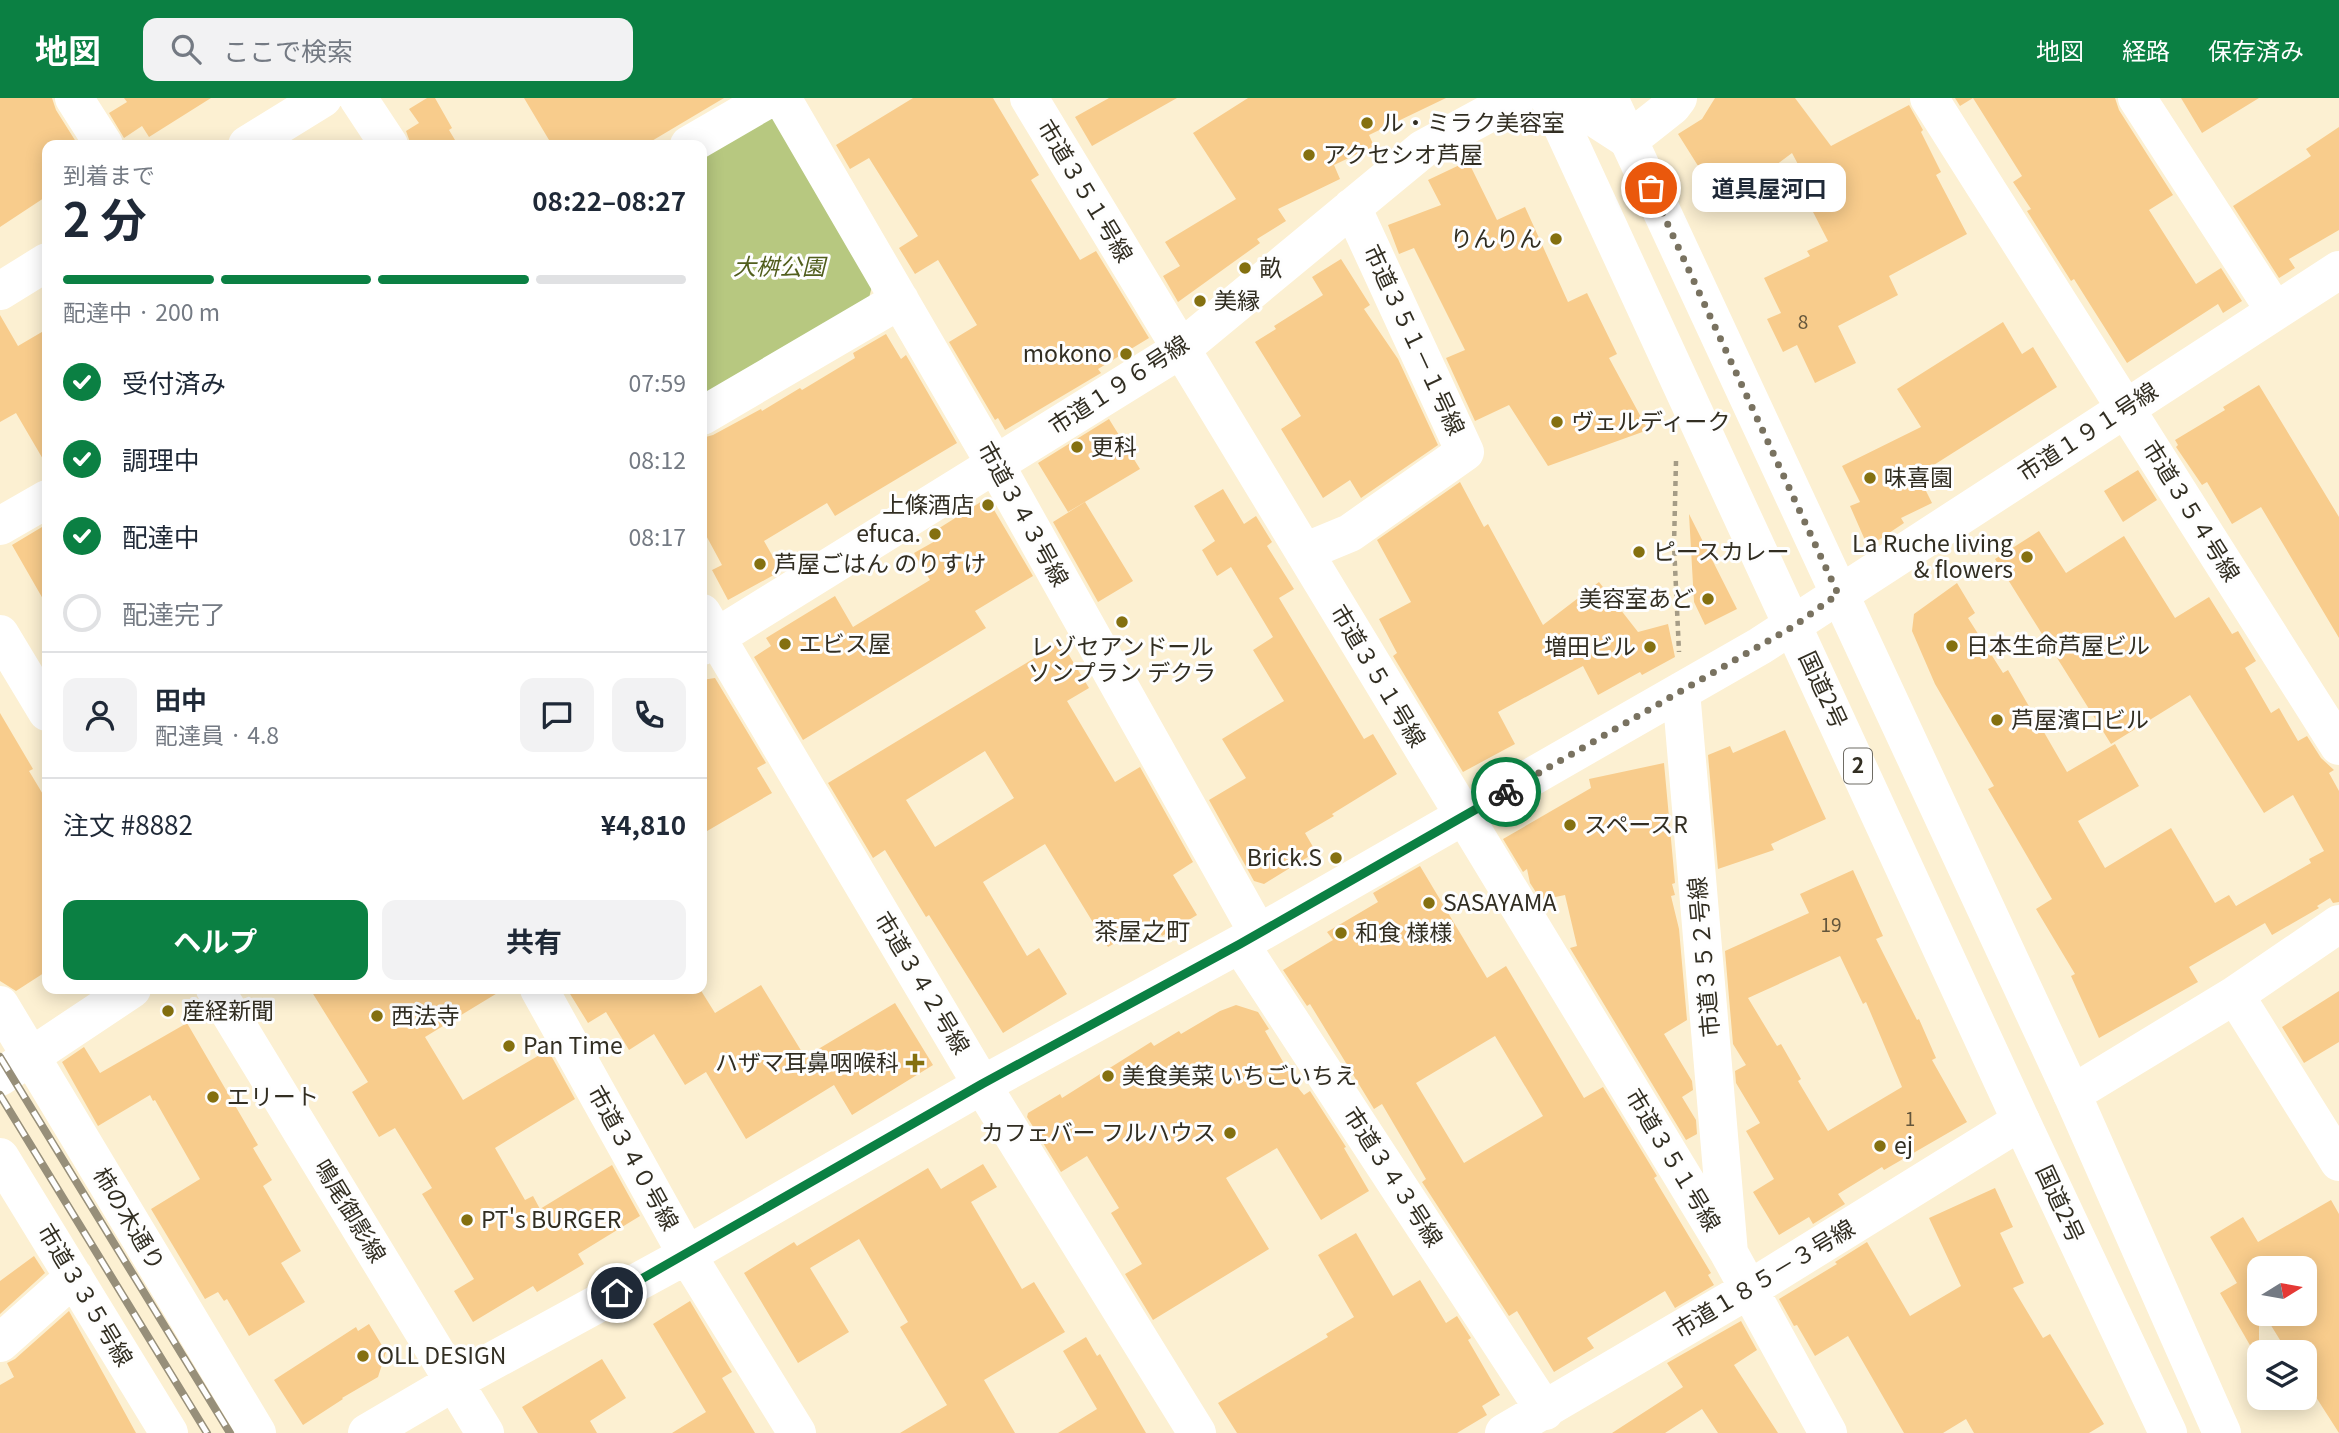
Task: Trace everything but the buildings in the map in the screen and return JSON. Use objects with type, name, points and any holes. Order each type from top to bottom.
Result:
[{"type":"main road","points":[[74,98],[101,140]]},
{"type":"main road","points":[[255,140],[323,98]]},
{"type":"main road","points":[[358,98],[386,140]]},
{"type":"main road","points":[[698,140],[771,98]]},
{"type":"main road","name":"市道３４３号線","points":[[782,98],[995,464],[1249,939],[1545,1411]]},
{"type":"main road","name":"市道３５１号線","points":[[1029,98],[1729,1253]]},
{"type":"main road","name":"市道１９６号線","points":[[707,632],[995,464],[1181,349],[1423,149],[1517,98]]},
{"type":"main road","name":"国道2号","points":[[1549,98],[2021,1121],[2168,1433]]},
{"type":"main road","points":[[1564,98],[1629,140]]},
{"type":"main road","points":[[1609,98],[2071,1094],[2222,1433]]},
{"type":"main road","points":[[1629,140],[1672,106],[1678,98]]},
{"type":"main road","name":"市道３５４号線","points":[[1929,98],[2339,746]]},
{"type":"main road","points":[[2137,98],[2275,311]]},
{"type":"main road","name":"市道３５１－１号線","points":[[1304,552],[1350,533],[1465,452],[1352,207]]},
{"type":"main road","points":[[0,291],[42,264]]},
{"type":"main road","name":"市道１９１号線","points":[[454,1382],[687,1255],[982,1084],[1249,939],[1794,626],[1838,594],[2339,270]]},
{"type":"main road","points":[[707,413],[900,300]]},
{"type":"main road","points":[[0,526],[42,502]]},
{"type":"main road","name":"市道３４２号線","points":[[707,632],[1197,1433]]},
{"type":"main road","points":[[0,634],[42,704]]},
{"type":"main road","name":"市道３５２号線","points":[[1681,691],[1729,1253],[1828,1433]]},
{"type":"main road","points":[[2071,1094],[2235,995],[2339,925]]},
{"type":"main road","points":[[0,1077],[125,994]]},
{"type":"main road","name":"鳴尾御影線","points":[[218,994],[485,1433]]},
{"type":"main road","name":"市道３４０号線","points":[[543,994],[687,1255],[797,1433]]},
{"type":"main road","points":[[2235,995],[2339,1162]]},
{"type":"main road","name":"柿の木通り","points":[[0,1005],[257,1433]]},
{"type":"main road","name":"市道１８５－３号線","points":[[1510,1432],[1748,1290],[2021,1121]]},
{"type":"main road","name":"市道３３５号線","points":[[0,1157],[169,1433]]},
{"type":"main road","points":[[0,1343],[74,1277]]},
{"type":"main road","points":[[367,1433],[454,1382]]},
{"type":"path","points":[[1676,456],[1674,545],[1681,691]]},
{"type":"green space","name":"大桝公園","points":[[758,113],[779,118],[874,278],[868,302],[707,399],[707,143]]},
{"type":"railway","points":[[0,1057],[230,1433]]},
{"type":"railway","points":[[0,1095],[207,1433]]},
{"type":"way so far","points":[[1506,792],[1794,626],[1838,594],[1651,188]]},
{"type":"place","name":"ル・ミラク美容室","points":[[1367,123]]},
{"type":"place","name":"アクセシオ芦屋","points":[[1309,155]]},
{"type":"place","name":"道具屋河口","points":[[1651,188]]},
{"type":"place","name":"りんりん","points":[[1556,239]]},
{"type":"place","name":"畝","points":[[1245,268]]},
{"type":"place","name":"美縁","points":[[1200,301]]},
{"type":"place","name":"mokono","points":[[1126,354]]},
{"type":"place","name":"ヴェルディーク","points":[[1557,422]]},
{"type":"place","name":"更科","points":[[1077,447]]},
{"type":"place","name":"味喜園","points":[[1870,478]]},
{"type":"place","name":"上條酒店","points":[[988,505]]},
{"type":"place","name":"efuca.","points":[[935,534]]},
{"type":"place","name":"ピースカレー","points":[[1639,552]]},
{"type":"place","name":"La Ruche living & flowers","points":[[2027,557]]},
{"type":"place","name":"芦屋ごはん のりすけ","points":[[760,564]]},
{"type":"place","name":"美容室あど","points":[[1708,599]]},
{"type":"place","name":"レゾセアンドール ソンプラン デクラ","points":[[1122,622]]},
{"type":"place","name":"エビス屋","points":[[785,644]]},
{"type":"place","name":"日本生命芦屋ビル","points":[[1952,646]]},
{"type":"place","name":"増田ビル","points":[[1650,647]]},
{"type":"place","name":"芦屋濱口ビル","points":[[1997,720]]},
{"type":"place","name":"スペースR","points":[[1570,825]]},
{"type":"place","name":"Brick.S","points":[[1336,858]]},
{"type":"place","name":"SASAYAMA","points":[[1429,903]]},
{"type":"place","name":"和食 様様","points":[[1341,933]]},
{"type":"place","name":"産経新聞","points":[[168,1011]]},
{"type":"place","name":"西法寺","points":[[377,1016]]},
{"type":"place","name":"Pan Time","points":[[509,1046]]},
{"type":"place","name":"ハザマ耳鼻咽喉科","points":[[915,1063]]},
{"type":"place","name":"美食美菜 いちごいちえ","points":[[1108,1076]]},
{"type":"place","name":"エリート","points":[[213,1097]]},
{"type":"place","name":"カフェバー フルハウス","points":[[1230,1133]]},
{"type":"place","name":"ej","points":[[1880,1146]]},
{"type":"place","name":"PT's BURGER","points":[[467,1220]]},
{"type":"place","name":"OLL DESIGN","points":[[363,1356]]},
{"type":"district","name":"茶屋之町","points":[[1142,932]]},
{"type":"route","points":[[617,1293],[982,1084],[1240,944],[1506,792]]}]
